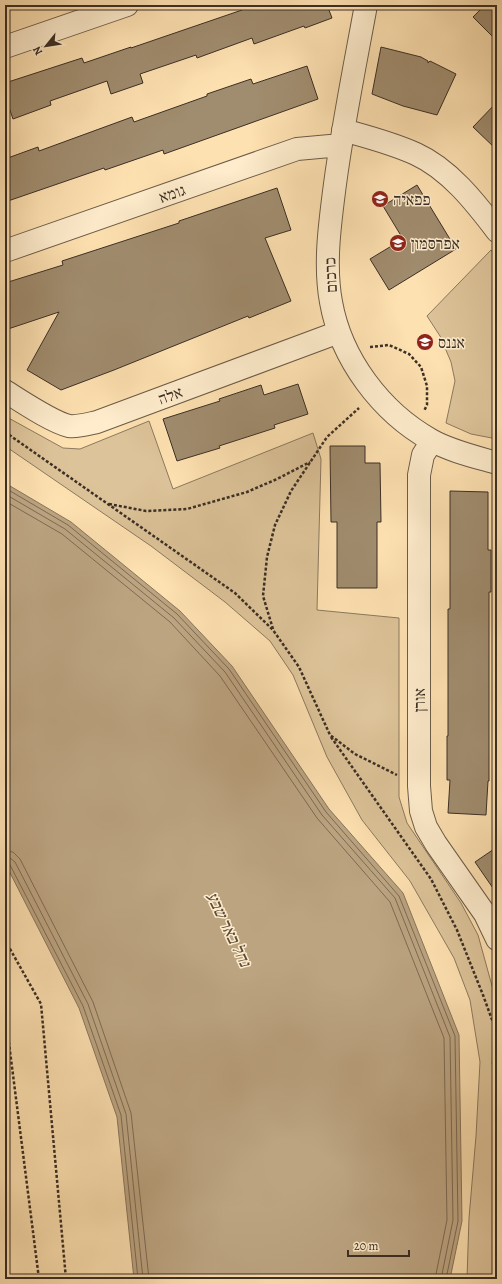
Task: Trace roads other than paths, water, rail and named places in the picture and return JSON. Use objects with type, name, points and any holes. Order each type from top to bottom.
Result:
[{"type":"street","points":[[5,47],[127,5]]},
{"type":"street","name":"כרכום","points":[[366,5],[342,137],[331,212],[328,254],[331,302],[339,332],[362,375],[381,401],[423,435],[465,454],[497,462]]},
{"type":"street","points":[[342,137],[398,146],[417,154],[441,170],[461,189],[486,216],[497,231]]},
{"type":"street","name":"גומא","points":[[5,251],[297,149],[342,137]]},
{"type":"street","name":"אלה","points":[[5,391],[52,419],[69,426],[83,425],[97,422],[339,332]]},
{"type":"street","name":"אורן","points":[[423,435],[423,455],[419,475],[419,786],[421,810],[426,827],[436,844],[485,914],[497,939]]},
{"type":"water","name":"נחל באר שבע","points":[[5,483],[71,522],[180,611],[232,666],[329,809],[403,893],[459,1035],[462,1221],[450,1279],[134,1279],[117,1117],[79,1008],[5,863]]},
{"type":"place","name":"פפאיה","points":[[380,199]]},
{"type":"place","name":"אפרסמון","points":[[398,243]]},
{"type":"place","name":"אננס","points":[[425,342]]}]
